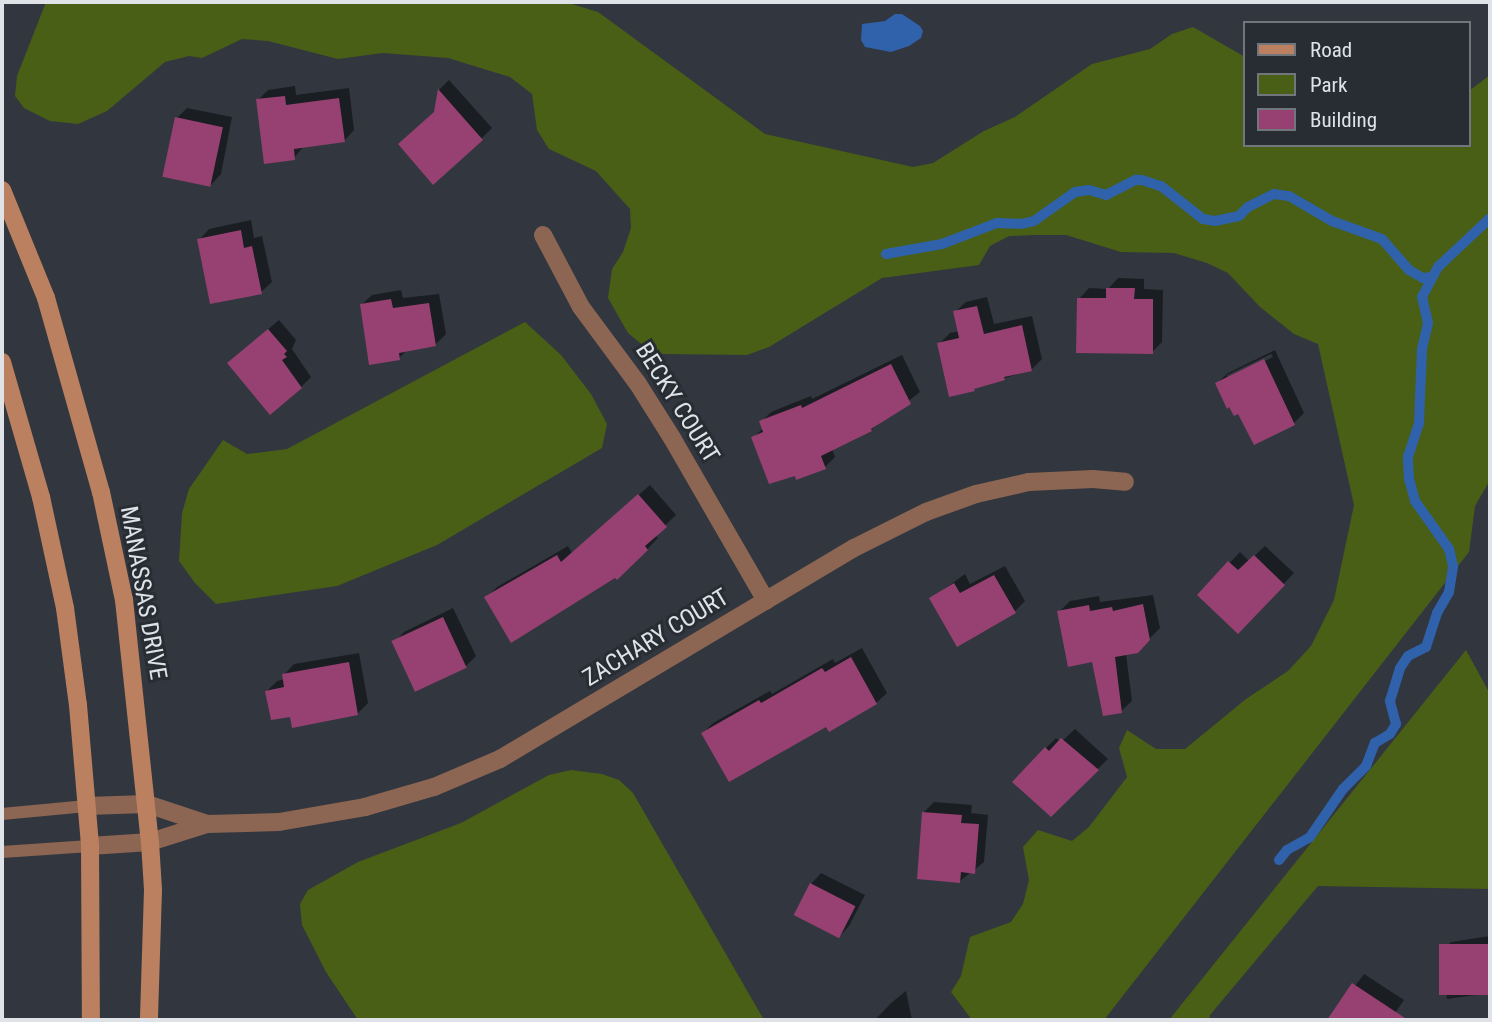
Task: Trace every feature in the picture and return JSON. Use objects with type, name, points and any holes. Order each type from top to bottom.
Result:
[{"type":"street","name":"MANASSAS DRIVE","points":[[2,190],[46,298],[101,492],[124,600],[148,804],[153,890],[149,1020]]},
{"type":"street","name":"BECKY COURT","points":[[543,235],[581,307],[638,384],[672,438],[766,601]]},
{"type":"street","points":[[2,362],[41,497],[65,608],[78,705],[90,846],[91,1020]]},
{"type":"street","name":"ZACHARY COURT","points":[[90,846],[150,842],[207,824],[279,822],[365,807],[434,787],[500,759],[854,548],[926,512],[976,494],[1029,482],[1093,479],[1125,482]]},
{"type":"street","name":"ZACHARY COURT","points":[[87,806],[148,804],[207,824]]},
{"type":"lane","points":[[2,814],[87,806]]},
{"type":"lane","points":[[2,852],[90,846]]},
{"type":"green space","points":[[46,2],[565,2],[598,12],[765,134],[913,167],[933,163],[984,131],[1015,117],[1092,64],[1150,49],[1172,34],[1193,27],[1244,56],[1244,147],[1471,147],[1471,89],[1490,75],[1490,480],[1475,506],[1469,552],[1104,1020],[972,1020],[951,992],[961,976],[970,937],[1011,922],[1023,904],[1029,880],[1023,847],[1038,830],[1072,841],[1089,827],[1127,777],[1119,748],[1127,730],[1156,749],[1185,749],[1246,699],[1288,671],[1311,646],[1334,600],[1354,505],[1318,344],[1294,334],[1260,307],[1228,273],[1207,263],[1174,253],[1121,252],[1066,235],[1034,235],[1009,236],[990,246],[979,265],[882,278],[769,347],[747,355],[663,354],[645,347],[628,333],[608,298],[612,269],[623,252],[631,228],[630,209],[596,171],[549,149],[537,130],[532,94],[510,77],[448,58],[383,53],[338,59],[268,41],[242,39],[202,58],[189,56],[165,62],[107,111],[78,124],[50,121],[24,108],[15,96],[17,76]]},
{"type":"green space","points":[[525,322],[561,355],[591,394],[607,424],[602,448],[437,545],[337,586],[216,604],[195,583],[179,561],[182,513],[189,489],[223,440],[247,454],[287,449]]},
{"type":"green space","points":[[1466,650],[1490,694],[1490,889],[1318,886],[1210,1015],[1209,1020],[1169,1020]]},
{"type":"green space","points":[[571,770],[602,774],[619,780],[633,793],[764,1020],[358,1020],[326,972],[302,925],[300,904],[308,890],[358,862],[461,823],[549,775]]},
{"type":"water","points":[[895,14],[902,14],[920,26],[923,31],[921,38],[909,46],[891,52],[865,47],[861,40],[862,24],[885,21]]},
{"type":"building","points":[[438,89],[483,140],[433,185],[398,144],[434,112]]},
{"type":"building","points":[[285,96],[286,105],[339,98],[345,142],[294,149],[295,160],[264,164],[256,99]]},
{"type":"building","points":[[175,117],[223,127],[210,187],[162,177]]},
{"type":"building","points":[[241,230],[244,248],[252,246],[262,294],[210,304],[197,239]]},
{"type":"building","points":[[1106,288],[1135,288],[1134,299],[1153,299],[1153,354],[1076,353],[1077,298],[1106,298]]},
{"type":"building","points":[[391,299],[393,308],[429,303],[436,346],[399,353],[400,360],[369,365],[360,304]]},
{"type":"building","points":[[977,306],[984,334],[1022,325],[1032,371],[1004,377],[1005,380],[974,389],[975,391],[949,397],[937,343],[959,338],[953,311]]},
{"type":"building","points":[[268,329],[287,351],[284,354],[287,357],[282,360],[302,388],[270,415],[227,363]]},
{"type":"building","points":[[1264,359],[1295,425],[1254,445],[1238,414],[1234,416],[1229,407],[1227,409],[1215,383]]},
{"type":"building","points":[[891,364],[911,404],[871,429],[872,431],[821,456],[826,469],[796,480],[795,476],[769,484],[751,437],[763,432],[759,421],[801,405],[802,408]]},
{"type":"building","points":[[638,494],[667,527],[645,546],[648,550],[617,580],[615,578],[511,643],[484,597],[557,555],[561,562]]},
{"type":"building","points":[[1254,555],[1285,585],[1238,634],[1197,595],[1228,561],[1238,570]]},
{"type":"building","points":[[994,575],[1016,613],[957,647],[929,598],[954,583],[960,593]]},
{"type":"building","points":[[1143,604],[1150,640],[1138,653],[1115,657],[1122,713],[1103,716],[1092,662],[1068,667],[1057,611],[1089,605],[1090,611],[1112,607],[1113,611]]},
{"type":"building","points":[[443,617],[467,668],[415,692],[391,641]]},
{"type":"building","points":[[851,657],[877,704],[829,732],[826,727],[729,782],[701,733],[822,668],[825,672]]},
{"type":"building","points":[[349,662],[358,715],[292,728],[290,717],[271,720],[265,691],[284,687],[282,674]]},
{"type":"building","points":[[1061,738],[1099,770],[1051,817],[1012,782],[1045,747],[1049,751]]},
{"type":"building","points":[[922,812],[962,815],[961,823],[979,824],[975,874],[961,872],[960,883],[917,879]]},
{"type":"building","points":[[810,883],[855,906],[839,938],[794,915]]},
{"type":"building","points":[[1439,944],[1490,944],[1490,995],[1439,995]]},
{"type":"building","points":[[1352,983],[1408,1020],[1327,1020]]},
{"type":"waterway","points":[[886,254],[942,244],[997,223],[1021,224],[1034,221],[1075,192],[1089,190],[1106,195],[1136,180],[1142,180],[1161,186],[1203,219],[1215,221],[1239,216],[1248,207],[1274,194],[1289,196],[1332,221],[1382,239],[1409,270],[1423,278],[1431,277]]},
{"type":"waterway","points":[[1279,860],[1287,850],[1310,837],[1343,789],[1366,766],[1375,743],[1390,734],[1396,724],[1390,701],[1400,668],[1408,656],[1426,647],[1437,613],[1449,592],[1453,566],[1449,549],[1415,501],[1409,479],[1408,457],[1419,423],[1422,349],[1428,323],[1422,297],[1438,267],[1490,218]]}]
